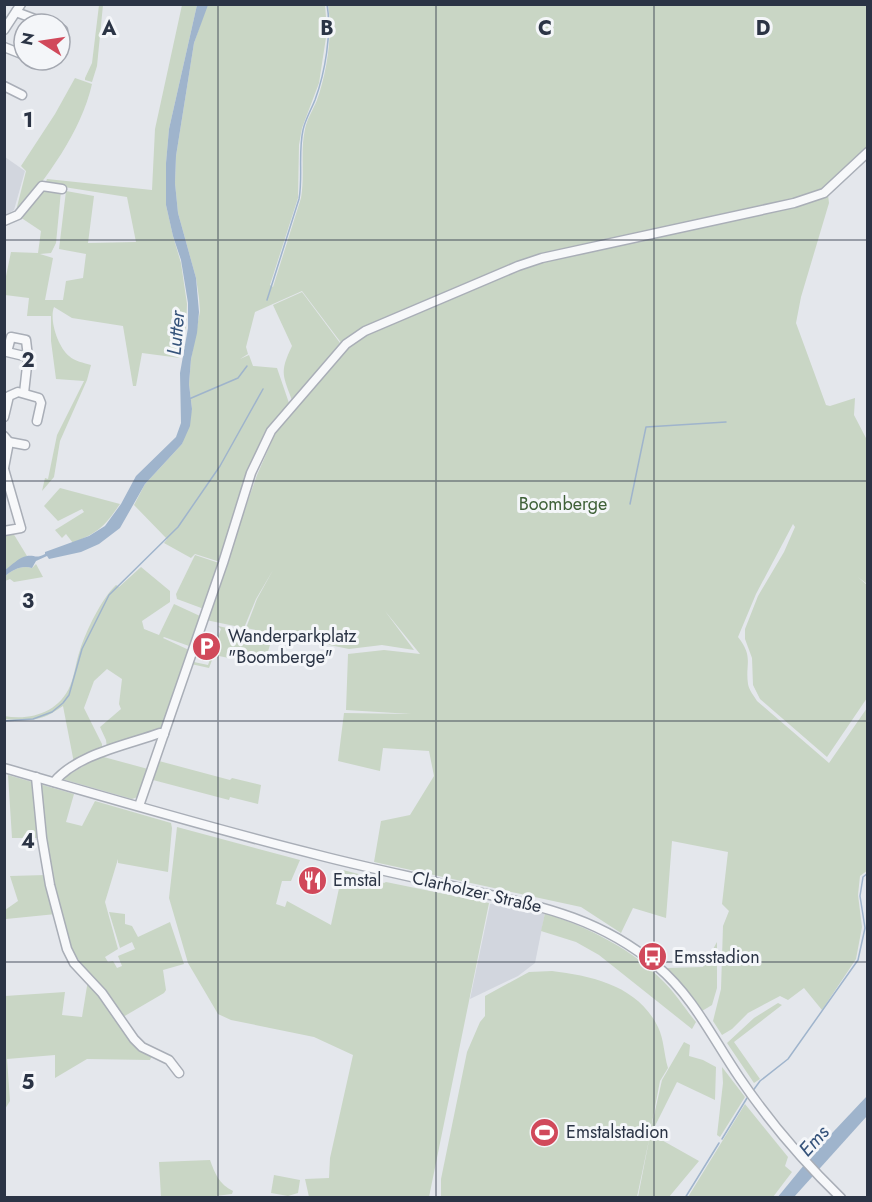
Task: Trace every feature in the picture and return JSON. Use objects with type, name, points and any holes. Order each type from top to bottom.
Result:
[{"type":"street","points":[[4,30],[18,8]]},
{"type":"street","points":[[4,86],[22,95]]},
{"type":"street","points":[[139,806],[223,563],[251,474],[271,431],[346,344],[365,331],[542,258],[819,196],[867,152]]},
{"type":"street","points":[[4,221],[18,215],[42,186],[62,189]]},
{"type":"street","points":[[24,393],[28,357]]},
{"type":"street","points":[[4,417],[9,396],[18,392],[36,396],[40,400],[37,421]]},
{"type":"street","points":[[4,531],[21,528],[4,469],[7,439],[24,445]]},
{"type":"street","points":[[54,782],[60,774],[106,750],[160,733],[164,734]]},
{"type":"street","name":"Clarholzer Straße","points":[[4,768],[301,851],[541,907],[597,926],[628,943],[670,978],[705,1022],[754,1098],[801,1157],[841,1197]]},
{"type":"street","points":[[36,777],[38,808],[50,885],[67,949],[74,963],[102,993],[134,1039],[142,1047],[169,1060],[179,1072]]},
{"type":"shaded area","points":[[5,157],[25,171],[14,210],[5,215]]},
{"type":"shaded area","points":[[501,903],[545,913],[535,963],[518,976],[470,999],[490,904]]},
{"type":"green space","name":"Boomberge","points":[[325,4],[327,31],[319,83],[302,128],[299,145],[298,198],[270,285],[273,287],[301,198],[305,129],[321,89],[328,52],[330,28],[328,5],[867,5],[867,147],[827,187],[829,203],[801,297],[796,323],[826,405],[830,406],[855,398],[854,415],[867,440],[867,584],[858,577],[867,585],[867,698],[827,757],[760,699],[753,685],[752,658],[745,639],[745,629],[758,596],[784,552],[795,527],[793,524],[756,594],[738,637],[746,650],[750,691],[757,701],[829,763],[867,708],[868,870],[860,876],[858,895],[862,927],[856,959],[822,1010],[804,988],[788,1000],[780,996],[748,1013],[732,1029],[722,1035],[713,1021],[721,989],[723,926],[729,911],[722,904],[728,852],[672,841],[666,918],[633,908],[621,933],[581,907],[374,862],[381,821],[410,815],[434,776],[429,751],[383,748],[380,771],[338,761],[344,713],[411,714],[346,710],[348,654],[384,650],[420,654],[385,611],[414,650],[382,645],[349,649],[246,628],[257,599],[273,570],[256,599],[244,628],[206,620],[257,475],[275,434],[345,348],[302,291],[255,312],[246,347],[248,354],[240,359],[249,355],[253,366],[277,368],[290,406],[268,430],[220,562],[195,554],[191,558],[164,543],[167,539],[134,505],[145,484],[182,444],[192,409],[189,384],[191,359],[200,311],[196,278],[178,213],[175,183],[176,156],[194,43],[206,8],[208,5]]},
{"type":"green space","points":[[99,5],[103,5],[97,66],[92,82],[85,78],[92,63]]},
{"type":"green space","points":[[182,5],[197,5],[169,129],[166,163],[166,205],[181,263],[187,304],[186,328],[180,358],[142,353],[136,386],[133,386],[123,326],[72,318],[54,307],[54,326],[61,346],[71,358],[91,365],[87,380],[60,441],[54,477],[42,491],[45,478],[48,479],[57,435],[84,381],[56,379],[51,341],[51,316],[27,316],[29,298],[5,295],[5,281],[11,252],[38,253],[41,231],[20,217],[42,189],[61,191],[56,243],[51,253],[40,254],[53,258],[45,300],[63,300],[66,281],[83,278],[86,254],[59,249],[66,191],[94,196],[88,243],[136,242],[127,197],[45,184],[47,179],[152,190],[155,129]]},
{"type":"green space","points":[[75,78],[92,84],[80,120],[51,170],[15,215],[26,171],[21,166]]},
{"type":"green space","points":[[302,292],[340,343],[293,403],[284,374],[285,362],[292,346],[273,305]]},
{"type":"green space","points":[[60,488],[120,504],[100,528],[73,543],[66,534],[62,538],[55,530],[84,512],[82,509],[58,521],[44,506]]},
{"type":"green space","points":[[13,533],[27,556],[5,570],[5,534]]},
{"type":"green space","points":[[195,555],[219,563],[204,609],[177,599],[176,594]]},
{"type":"green space","points":[[36,564],[43,577],[14,582],[10,579],[5,581],[5,576],[14,570],[24,567],[32,568]]},
{"type":"green space","points":[[141,567],[170,591],[170,602],[142,621],[144,629],[159,635],[174,604],[200,616],[191,645],[163,638],[189,650],[160,731],[107,748],[100,727],[121,709],[119,704],[122,679],[107,669],[94,681],[84,708],[102,748],[74,763],[63,706],[42,718],[22,720],[5,719],[4,716],[34,716],[59,702],[70,686],[83,642],[100,606],[116,585],[119,587]]},
{"type":"green space","points":[[218,626],[272,638],[264,665],[214,655],[209,668],[191,664],[194,662],[208,665],[221,629]]},
{"type":"green space","points":[[100,756],[148,769],[138,797],[132,799],[62,779]]},
{"type":"green space","points":[[159,761],[230,780],[232,778],[261,785],[258,804],[230,797],[229,800],[153,780]]},
{"type":"green space","points":[[8,775],[74,794],[66,822],[82,826],[95,801],[171,823],[168,872],[118,863],[118,859],[105,902],[118,949],[105,957],[108,962],[113,961],[117,968],[122,966],[118,956],[135,949],[132,942],[120,948],[109,912],[125,914],[125,924],[132,926],[138,937],[170,922],[184,964],[163,970],[166,990],[164,993],[123,1017],[71,950],[50,875],[44,838],[12,838]]},
{"type":"green space","points":[[177,827],[300,860],[291,881],[282,881],[276,904],[285,907],[287,901],[331,925],[343,870],[384,883],[489,903],[429,1197],[309,1197],[305,1179],[329,1178],[330,1158],[353,1055],[314,1037],[231,1020],[218,1014],[188,963],[169,898]]},
{"type":"green space","points":[[46,875],[56,914],[6,919],[5,991],[5,910],[18,901],[10,876]]},
{"type":"green space","points":[[545,913],[609,940],[652,970],[696,1022],[692,1029],[599,955],[576,942],[541,931]]},
{"type":"green space","points":[[717,942],[717,988],[712,1005],[702,1011],[666,968],[703,967]]},
{"type":"green space","name":"Emstalstadion","points":[[552,971],[583,976],[613,986],[639,1002],[658,1027],[668,1068],[660,1081],[650,1133],[662,1080],[684,1042],[690,1045],[689,1056],[716,1067],[715,1100],[677,1082],[651,1134],[699,1161],[669,1197],[638,1197],[650,1135],[637,1197],[441,1197],[441,1179],[467,1052],[485,1016],[485,996],[529,972]]},
{"type":"green space","points":[[88,980],[152,1056],[150,1060],[87,1059],[55,1078],[55,1055],[7,1059],[10,1101],[5,1109],[5,996],[65,992],[62,1015],[82,1017]]},
{"type":"green space","points":[[778,1003],[782,1005],[734,1042],[760,1079],[754,1083],[727,1043],[754,1018]]},
{"type":"green space","points":[[722,1067],[745,1097],[720,1137],[717,1135],[723,1083]]},
{"type":"green space","points":[[745,1104],[788,1157],[785,1166],[792,1172],[773,1197],[688,1197]]},
{"type":"green space","points":[[210,1160],[218,1178],[233,1191],[232,1194],[199,1198],[161,1197],[159,1162]]},
{"type":"green space","points":[[274,1175],[300,1180],[298,1193],[288,1196],[271,1193]]},
{"type":"water","points":[[197,5],[208,5],[194,43],[176,156],[175,183],[178,213],[196,278],[199,312],[189,384],[192,409],[190,426],[182,444],[145,484],[120,528],[99,544],[81,552],[49,559],[47,556],[36,561],[32,568],[17,569],[5,576],[5,570],[21,558],[45,554],[45,552],[89,536],[105,526],[121,504],[136,476],[176,437],[181,423],[180,373],[188,328],[188,303],[181,260],[166,205],[166,163],[169,129]]},
{"type":"water","points":[[867,1096],[867,1116],[794,1197],[777,1198],[818,1148]]},
{"type":"waterway","points":[[267,300],[299,199],[303,130],[319,89],[327,53],[329,27],[327,4]]},
{"type":"waterway","points":[[189,399],[238,378],[247,366]]},
{"type":"waterway","points":[[4,721],[33,719],[52,712],[63,703],[69,695],[82,649],[109,595],[178,527],[220,466],[263,389]]},
{"type":"waterway","points":[[630,504],[646,427],[726,422]]},
{"type":"waterway","points":[[752,1092],[760,1081],[788,1059],[858,960],[865,928],[860,896],[863,877],[868,873]]},
{"type":"waterway","points":[[722,1139],[747,1098]]},
{"type":"waterway","points":[[685,1198],[719,1143]]},
{"type":"place","name":"Wanderparkplatz \"Boomberge\"","points":[[207,646]]},
{"type":"place","name":"Emstal","points":[[312,880]]},
{"type":"place","name":"Emsstadion","points":[[653,957]]},
{"type":"place","name":"Emstalstadion","points":[[545,1132]]},
{"type":"water label","name":"Lutter","points":[[176,333]]},
{"type":"water label","name":"Ems","points":[[814,1141]]}]
